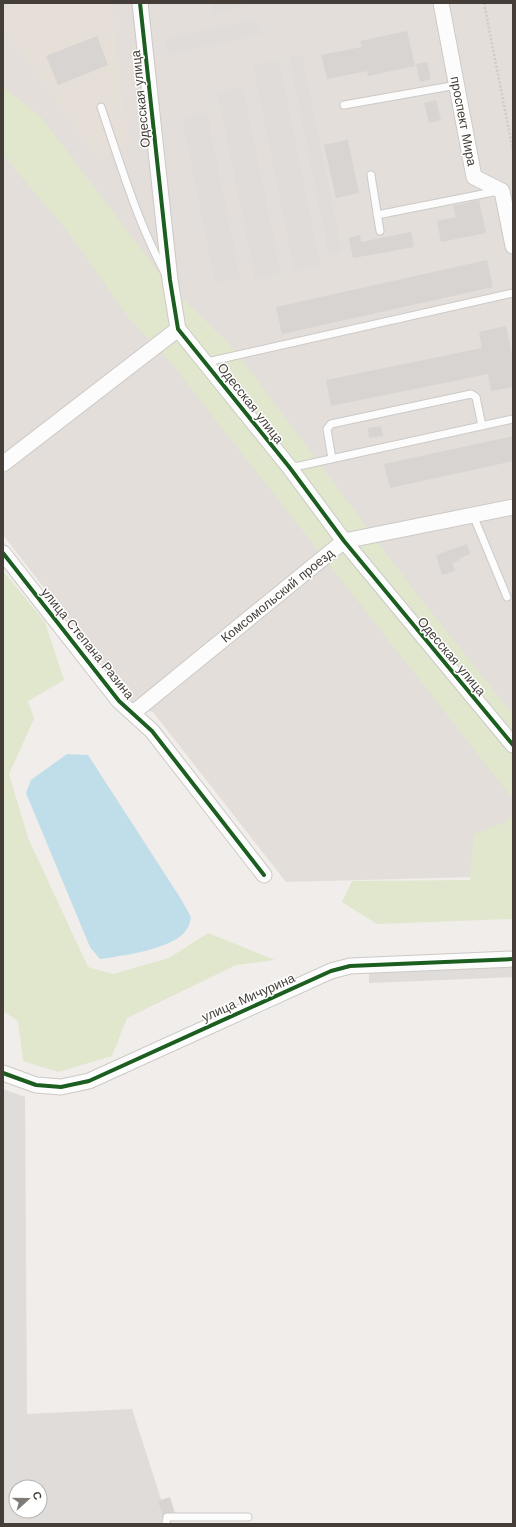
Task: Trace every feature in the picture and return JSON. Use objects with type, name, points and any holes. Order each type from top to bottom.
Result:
[{"type":"street","name":"Одесская улица","points":[[140,3],[170,280],[178,329],[290,468],[344,540],[513,745]]},
{"type":"street","name":"проспект Мира","points":[[441,3],[474,177],[508,190]]},
{"type":"street","points":[[508,190],[513,246]]},
{"type":"street","points":[[3,464],[178,329]]},
{"type":"street","name":"Комсомольский проезд","points":[[133,713],[344,540],[513,507]]},
{"type":"street","name":"улица Степана Разина","points":[[3,553],[119,701],[152,731],[264,875]]},
{"type":"street","name":"улица Мичурина","points":[[3,1072],[36,1085],[61,1087],[89,1081],[331,971],[350,966],[513,959]]},
{"type":"lane","points":[[344,105],[457,85]]},
{"type":"lane","points":[[101,107],[124,175],[151,245],[170,280]]},
{"type":"lane","points":[[370,175],[380,231]]},
{"type":"lane","points":[[378,215],[508,190]]},
{"type":"lane","points":[[206,362],[513,293]]},
{"type":"lane","points":[[332,459],[327,430],[331,424],[471,394],[476,397],[482,426]]},
{"type":"lane","points":[[290,468],[513,419]]},
{"type":"lane","points":[[473,515],[507,597]]},
{"type":"lane","points":[[166,1524],[167,1517],[248,1517]]},
{"type":"path","points":[[484,3],[513,151]]},
{"type":"shaded area","points":[[3,3],[513,3],[513,876],[286,882],[153,712],[138,709],[3,535]]},
{"type":"shaded area","points":[[12,3],[111,3],[129,142],[100,160],[3,28],[3,11]]},
{"type":"shaded area","points":[[211,3],[259,3],[214,13]]},
{"type":"shaded area","points":[[257,19],[261,34],[168,54],[164,39]]},
{"type":"shaded area","points":[[302,54],[342,253],[329,255],[289,57]]},
{"type":"shaded area","points":[[279,60],[320,265],[294,270],[253,66]]},
{"type":"shaded area","points":[[243,87],[281,274],[255,279],[217,92]]},
{"type":"shaded area","points":[[207,113],[240,278],[215,283],[182,118]]},
{"type":"shaded area","points":[[513,966],[513,977],[369,983],[369,972]]},
{"type":"shaded area","points":[[3,1089],[25,1097],[27,1414],[132,1409],[169,1524],[3,1524]]},
{"type":"green space","points":[[3,87],[41,117],[166,282],[233,348],[413,589],[513,715],[513,799],[168,359],[131,321],[69,233],[3,155]]},
{"type":"green space","points":[[3,571],[45,622],[64,680],[28,701],[34,719],[9,774],[28,838],[88,967],[113,974],[169,958],[208,933],[275,960],[236,965],[127,1018],[112,1056],[58,1072],[23,1061],[18,1021],[3,1011]]},
{"type":"green space","points":[[513,815],[513,919],[377,924],[342,902],[352,881],[470,880],[474,834],[504,823]]},
{"type":"water","points":[[67,754],[88,755],[181,899],[191,917],[187,929],[181,936],[171,942],[147,950],[100,959],[90,947],[26,793],[31,780]]},
{"type":"building","points":[[407,31],[415,66],[368,76],[367,71],[327,79],[321,55],[362,47],[360,41]]},
{"type":"building","points":[[97,36],[108,65],[58,85],[46,56]]},
{"type":"building","points":[[427,62],[431,79],[420,82],[416,64]]},
{"type":"building","points":[[436,100],[441,120],[429,123],[424,103]]},
{"type":"building","points":[[348,140],[359,193],[336,198],[324,145]]},
{"type":"building","points":[[479,200],[486,233],[441,242],[437,221],[456,217],[453,206]]},
{"type":"building","points":[[411,232],[414,247],[353,258],[349,238],[360,235],[361,242]]},
{"type":"building","points":[[487,260],[493,287],[282,334],[276,307]]},
{"type":"building","points":[[506,326],[513,359],[513,387],[491,391],[488,374],[331,406],[326,380],[482,348],[479,332]]},
{"type":"building","points":[[381,426],[383,436],[369,438],[368,428]]},
{"type":"building","points":[[513,436],[513,461],[390,488],[384,464]]},
{"type":"building","points":[[467,544],[470,554],[452,563],[455,571],[442,575],[436,555]]},
{"type":"building","points":[[170,1497],[176,1517],[164,1520],[158,1501]]},
{"type":"cycle path","points":[[140,3],[170,280],[178,329],[290,468],[344,541],[513,745]]},
{"type":"cycle path","points":[[3,553],[119,701],[152,731],[264,875]]},
{"type":"cycle path","points":[[3,1073],[36,1085],[61,1087],[89,1081],[331,971],[350,966],[513,959]]}]
